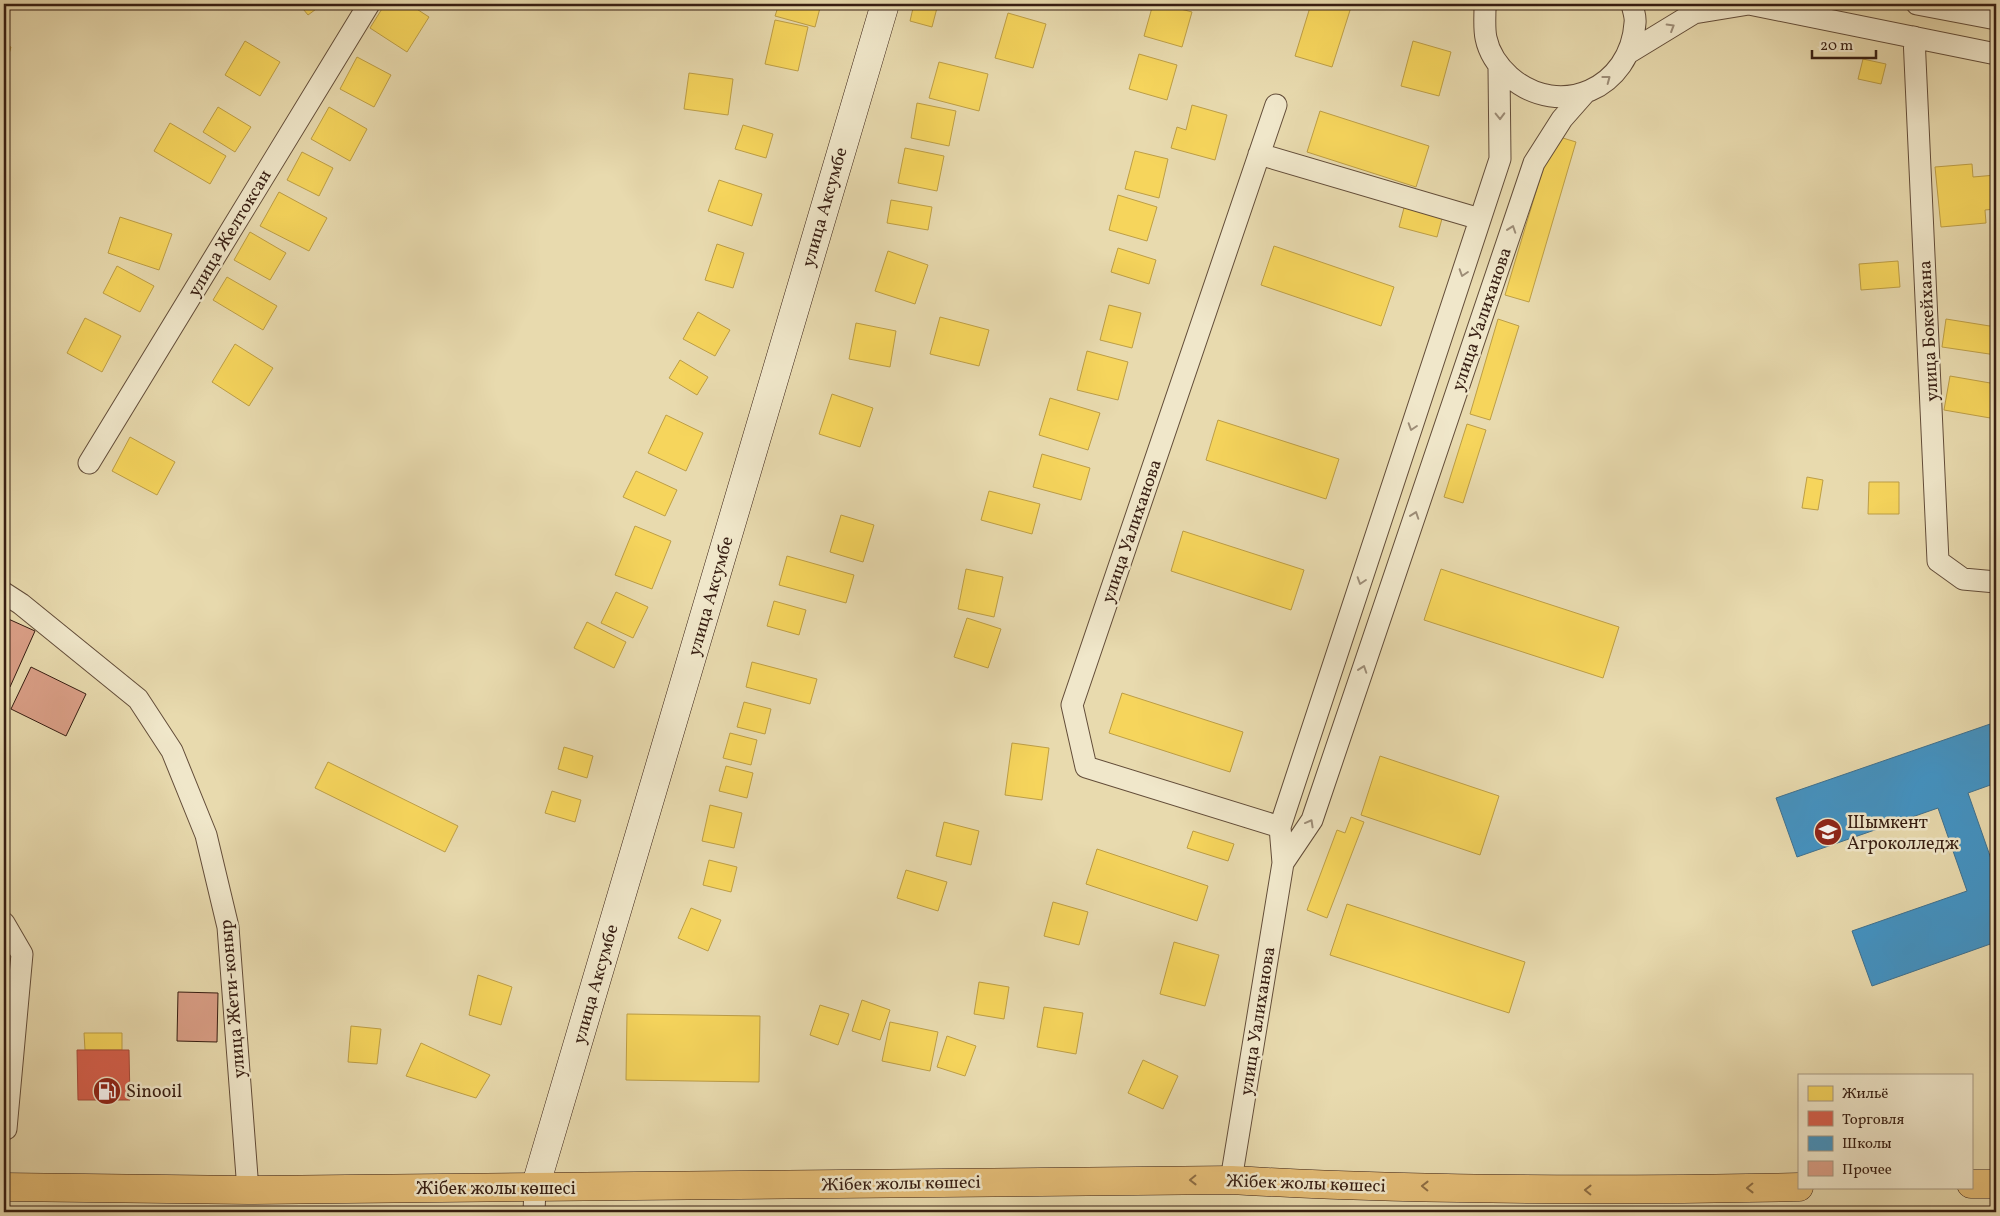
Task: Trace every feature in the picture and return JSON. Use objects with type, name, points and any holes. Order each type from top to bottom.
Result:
[{"type":"main road","name":"улица Аксумбе","points":[[535,1200],[885,4]]},
{"type":"main road","name":"Жібек жолы көшесі","points":[[4,1187],[248,1190],[535,1200],[1232,1180],[1290,1183],[1625,1190],[1798,1187]]},
{"type":"main road","points":[[1972,1184],[1996,1184]]},
{"type":"street","name":"улица Желтоксан","points":[[89,463],[369,4]]},
{"type":"street","points":[[1487,4],[1485,7],[1486,39],[1499,68],[1523,88],[1553,98],[1584,94],[1612,78],[1630,52],[1636,21],[1632,4]]},
{"type":"street","points":[[1630,52],[1694,13],[1748,4],[1996,54]]},
{"type":"street","points":[[1917,4],[1996,18]]},
{"type":"street","name":"улица Бокейхана","points":[[1914,37],[1938,561],[1963,579],[1996,582]]},
{"type":"street","name":"улица Уалиханова","points":[[1232,1180],[1283,863],[1280,826],[1500,159],[1499,68]]},
{"type":"street","name":"улица Уалиханова","points":[[1283,863],[1312,820],[1534,163],[1562,119],[1584,94]]},
{"type":"street","name":"улица Уалиханова","points":[[1276,105],[1072,705],[1086,767],[1280,826]]},
{"type":"street","points":[[1259,154],[1480,219]]},
{"type":"street","name":"улица Жети-коныр","points":[[4,593],[21,604],[138,700],[172,750],[206,835],[228,927],[248,1190]]},
{"type":"street","points":[[4,923],[22,954],[6,1129]]},
{"type":"building: Жильё","points":[[299,4],[323,4],[308,15]]},
{"type":"building: Жильё","points":[[385,4],[409,4],[429,17],[407,52],[370,28]]},
{"type":"building: Жильё","points":[[779,4],[821,4],[815,27],[775,16]]},
{"type":"building: Жильё","points":[[914,4],[938,4],[932,27],[910,21]]},
{"type":"building: Жильё","points":[[1153,4],[1162,4],[1192,12],[1182,47],[1144,36]]},
{"type":"building: Жильё","points":[[1311,4],[1352,4],[1332,67],[1295,56]]},
{"type":"building: Жильё","points":[[1008,13],[1046,24],[1033,68],[995,58]]},
{"type":"building: Жильё","points":[[775,20],[808,27],[798,71],[765,64]]},
{"type":"building: Жильё","points":[[245,41],[280,62],[260,96],[225,75]]},
{"type":"building: Жильё","points":[[1413,41],[1451,52],[1439,96],[1401,86]]},
{"type":"building: Жильё","points":[[4,45],[11,47],[4,71]]},
{"type":"building: Жильё","points":[[1139,54],[1177,65],[1167,100],[1129,89]]},
{"type":"building: Жильё","points":[[357,57],[391,75],[374,107],[340,89]]},
{"type":"building: Жильё","points":[[1863,59],[1886,64],[1881,84],[1858,79]]},
{"type":"building: Жильё","points":[[939,62],[988,74],[979,111],[929,98]]},
{"type":"building: Жильё","points":[[689,73],[733,79],[728,115],[684,109]]},
{"type":"building: Жильё","points":[[917,103],[956,111],[949,146],[911,138]]},
{"type":"building: Жильё","points":[[1192,105],[1227,115],[1215,160],[1171,148],[1177,127],[1186,130]]},
{"type":"building: Жильё","points":[[218,107],[251,127],[235,152],[203,132]]},
{"type":"building: Жильё","points":[[329,107],[367,129],[350,161],[311,139]]},
{"type":"building: Жильё","points":[[1320,111],[1429,146],[1416,187],[1307,152]]},
{"type":"building: Жильё","points":[[170,123],[226,156],[210,184],[154,151]]},
{"type":"building: Жильё","points":[[743,125],[773,134],[766,158],[735,149]]},
{"type":"building: Жильё","points":[[1553,135],[1576,142],[1529,302],[1505,295]]},
{"type":"building: Жильё","points":[[905,148],[944,156],[937,191],[898,183]]},
{"type":"building: Жильё","points":[[1135,151],[1168,159],[1159,198],[1125,189]]},
{"type":"building: Жильё","points":[[302,152],[333,168],[319,196],[287,180]]},
{"type":"building: Жильё","points":[[1972,164],[1973,177],[1996,175],[1996,209],[1985,210],[1986,223],[1941,227],[1935,167]]},
{"type":"building: Жильё","points":[[719,180],[762,194],[752,226],[708,211]]},
{"type":"building: Жильё","points":[[279,192],[327,218],[309,251],[260,226]]},
{"type":"building: Жильё","points":[[1118,195],[1157,207],[1147,241],[1109,230]]},
{"type":"building: Жильё","points":[[891,200],[932,207],[928,230],[887,223]]},
{"type":"building: Жильё","points":[[1405,204],[1443,215],[1437,237],[1399,227]]},
{"type":"building: Жильё","points":[[120,217],[172,234],[159,270],[108,253]]},
{"type":"building: Жильё","points":[[250,232],[286,253],[270,280],[234,260]]},
{"type":"building: Жильё","points":[[717,244],[744,253],[733,288],[705,280]]},
{"type":"building: Жильё","points":[[1274,246],[1394,287],[1381,326],[1261,285]]},
{"type":"building: Жильё","points":[[1118,248],[1156,260],[1149,284],[1111,272]]},
{"type":"building: Жильё","points":[[888,251],[928,265],[915,304],[875,291]]},
{"type":"building: Жильё","points":[[1898,261],[1900,287],[1861,290],[1859,264]]},
{"type":"building: Жильё","points":[[117,266],[154,286],[140,312],[103,293]]},
{"type":"building: Жильё","points":[[227,277],[277,306],[263,330],[213,300]]},
{"type":"building: Жильё","points":[[1109,305],[1141,313],[1132,348],[1100,340]]},
{"type":"building: Жильё","points":[[698,312],[730,330],[715,356],[683,339]]},
{"type":"building: Жильё","points":[[940,317],[989,330],[979,366],[930,354]]},
{"type":"building: Жильё","points":[[85,318],[121,336],[102,372],[67,353]]},
{"type":"building: Жильё","points":[[1498,319],[1519,326],[1490,420],[1470,414]]},
{"type":"building: Жильё","points":[[1946,319],[1996,327],[1996,355],[1942,347]]},
{"type":"building: Жильё","points":[[856,323],[896,331],[890,367],[849,359]]},
{"type":"building: Жильё","points":[[235,344],[273,368],[249,406],[212,382]]},
{"type":"building: Жильё","points":[[1087,351],[1128,362],[1118,400],[1077,390]]},
{"type":"building: Жильё","points":[[680,360],[708,377],[697,395],[669,378]]},
{"type":"building: Жильё","points":[[1950,376],[1996,384],[1996,419],[1944,410]]},
{"type":"building: Жильё","points":[[832,394],[873,408],[860,447],[819,434]]},
{"type":"building: Жильё","points":[[1050,398],[1100,413],[1088,450],[1039,435]]},
{"type":"building: Жильё","points":[[666,415],[703,433],[686,471],[648,453]]},
{"type":"building: Жильё","points":[[1218,420],[1339,459],[1326,499],[1206,460]]},
{"type":"building: Жильё","points":[[1467,424],[1486,430],[1463,503],[1444,497]]},
{"type":"building: Жильё","points":[[130,437],[175,462],[157,495],[112,471]]},
{"type":"building: Жильё","points":[[1042,454],[1090,468],[1081,500],[1033,487]]},
{"type":"building: Жильё","points":[[636,471],[677,490],[665,516],[623,497]]},
{"type":"building: Жильё","points":[[1807,477],[1823,480],[1818,510],[1802,508]]},
{"type":"building: Жильё","points":[[1869,482],[1899,482],[1899,514],[1868,514]]},
{"type":"building: Жильё","points":[[989,491],[1040,504],[1032,534],[981,520]]},
{"type":"building: Жильё","points":[[841,515],[874,525],[863,562],[830,552]]},
{"type":"building: Жильё","points":[[635,526],[671,541],[652,589],[615,575]]},
{"type":"building: Жильё","points":[[1183,531],[1304,570],[1291,610],[1171,571]]},
{"type":"building: Жильё","points":[[787,556],[854,575],[846,603],[779,585]]},
{"type":"building: Жильё","points":[[966,569],[1003,577],[994,617],[958,609]]},
{"type":"building: Жильё","points":[[1441,569],[1619,627],[1603,678],[1424,620]]},
{"type":"building: Жильё","points":[[616,592],[648,607],[633,638],[601,623]]},
{"type":"building: Жильё","points":[[774,601],[806,610],[799,635],[767,626]]},
{"type":"building: Жильё","points":[[967,618],[1001,629],[988,668],[954,657]]},
{"type":"building: Жильё","points":[[587,622],[626,642],[614,668],[574,648]]},
{"type":"building: Жильё","points":[[752,662],[817,679],[810,704],[746,687]]},
{"type":"building: Жильё","points":[[1122,693],[1243,732],[1230,772],[1109,733]]},
{"type":"building: Жильё","points":[[744,702],[771,709],[765,734],[737,727]]},
{"type":"building: Жильё","points":[[730,733],[757,740],[751,765],[723,758]]},
{"type":"building: Жильё","points":[[1012,743],[1049,748],[1042,800],[1005,795]]},
{"type":"building: Жильё","points":[[564,747],[593,756],[587,778],[558,769]]},
{"type":"building: Жильё","points":[[1380,756],[1499,796],[1480,855],[1361,815]]},
{"type":"building: Жильё","points":[[328,762],[458,826],[445,852],[315,788]]},
{"type":"building: Жильё","points":[[726,766],[753,773],[747,798],[719,791]]},
{"type":"building: Жильё","points":[[552,791],[581,800],[575,822],[545,813]]},
{"type":"building: Жильё","points":[[710,805],[742,813],[734,848],[702,841]]},
{"type":"building: Жильё","points":[[1351,817],[1364,822],[1327,918],[1307,910],[1337,830],[1345,833]]},
{"type":"building: Жильё","points":[[944,822],[979,831],[971,865],[936,856]]},
{"type":"building: Жильё","points":[[1193,831],[1234,844],[1228,861],[1187,848]]},
{"type":"building: Жильё","points":[[1097,849],[1208,886],[1197,921],[1086,884]]},
{"type":"building: Жильё","points":[[709,860],[737,867],[731,892],[703,885]]},
{"type":"building: Жильё","points":[[906,870],[947,882],[938,911],[897,898]]},
{"type":"building: Жильё","points":[[1053,902],[1088,912],[1079,945],[1044,936]]},
{"type":"building: Жильё","points":[[1347,904],[1525,962],[1509,1013],[1330,955]]},
{"type":"building: Жильё","points":[[691,908],[721,920],[708,951],[678,938]]},
{"type":"building: Жильё","points":[[1174,942],[1219,955],[1205,1006],[1160,994]]},
{"type":"building: Жильё","points":[[478,975],[512,987],[501,1025],[469,1015]]},
{"type":"building: Жильё","points":[[979,982],[1009,987],[1004,1019],[974,1014]]},
{"type":"building: Жильё","points":[[862,1000],[890,1010],[880,1040],[852,1031]]},
{"type":"building: Жильё","points":[[820,1005],[849,1014],[838,1045],[810,1035]]},
{"type":"building: Жильё","points":[[1044,1007],[1083,1013],[1076,1054],[1037,1047]]},
{"type":"building: Жильё","points":[[627,1014],[760,1016],[759,1082],[626,1080]]},
{"type":"building: Жильё","points":[[890,1022],[938,1032],[930,1071],[882,1061]]},
{"type":"building: Жильё","points":[[351,1026],[381,1029],[377,1064],[348,1062]]},
{"type":"building: Жильё","points":[[84,1033],[122,1033],[122,1050],[85,1050]]},
{"type":"building: Жильё","points":[[947,1036],[976,1046],[965,1076],[937,1067]]},
{"type":"building: Жильё","points":[[421,1043],[490,1075],[476,1098],[406,1076]]},
{"type":"building: Жильё","points":[[1143,1060],[1178,1076],[1163,1109],[1128,1093]]},
{"type":"building: Торговля","points":[[77,1050],[129,1050],[130,1100],[78,1100]]},
{"type":"building: Школы","name":"Шымкент Агроколледж","points":[[1996,722],[1996,783],[1968,793],[1996,873],[1996,942],[1872,986],[1852,931],[1967,891],[1938,808],[1797,857],[1776,798]]},
{"type":"building: Прочее","points":[[4,617],[35,631],[10,687],[4,684]]},
{"type":"building: Прочее","points":[[31,667],[86,694],[66,736],[11,709]]},
{"type":"building: Прочее","points":[[178,992],[218,993],[217,1042],[177,1041]]},
{"type":"place","name":"Шымкент Агроколледж","points":[[1828,832]]},
{"type":"place","name":"Sinooil","points":[[107,1091]]}]
